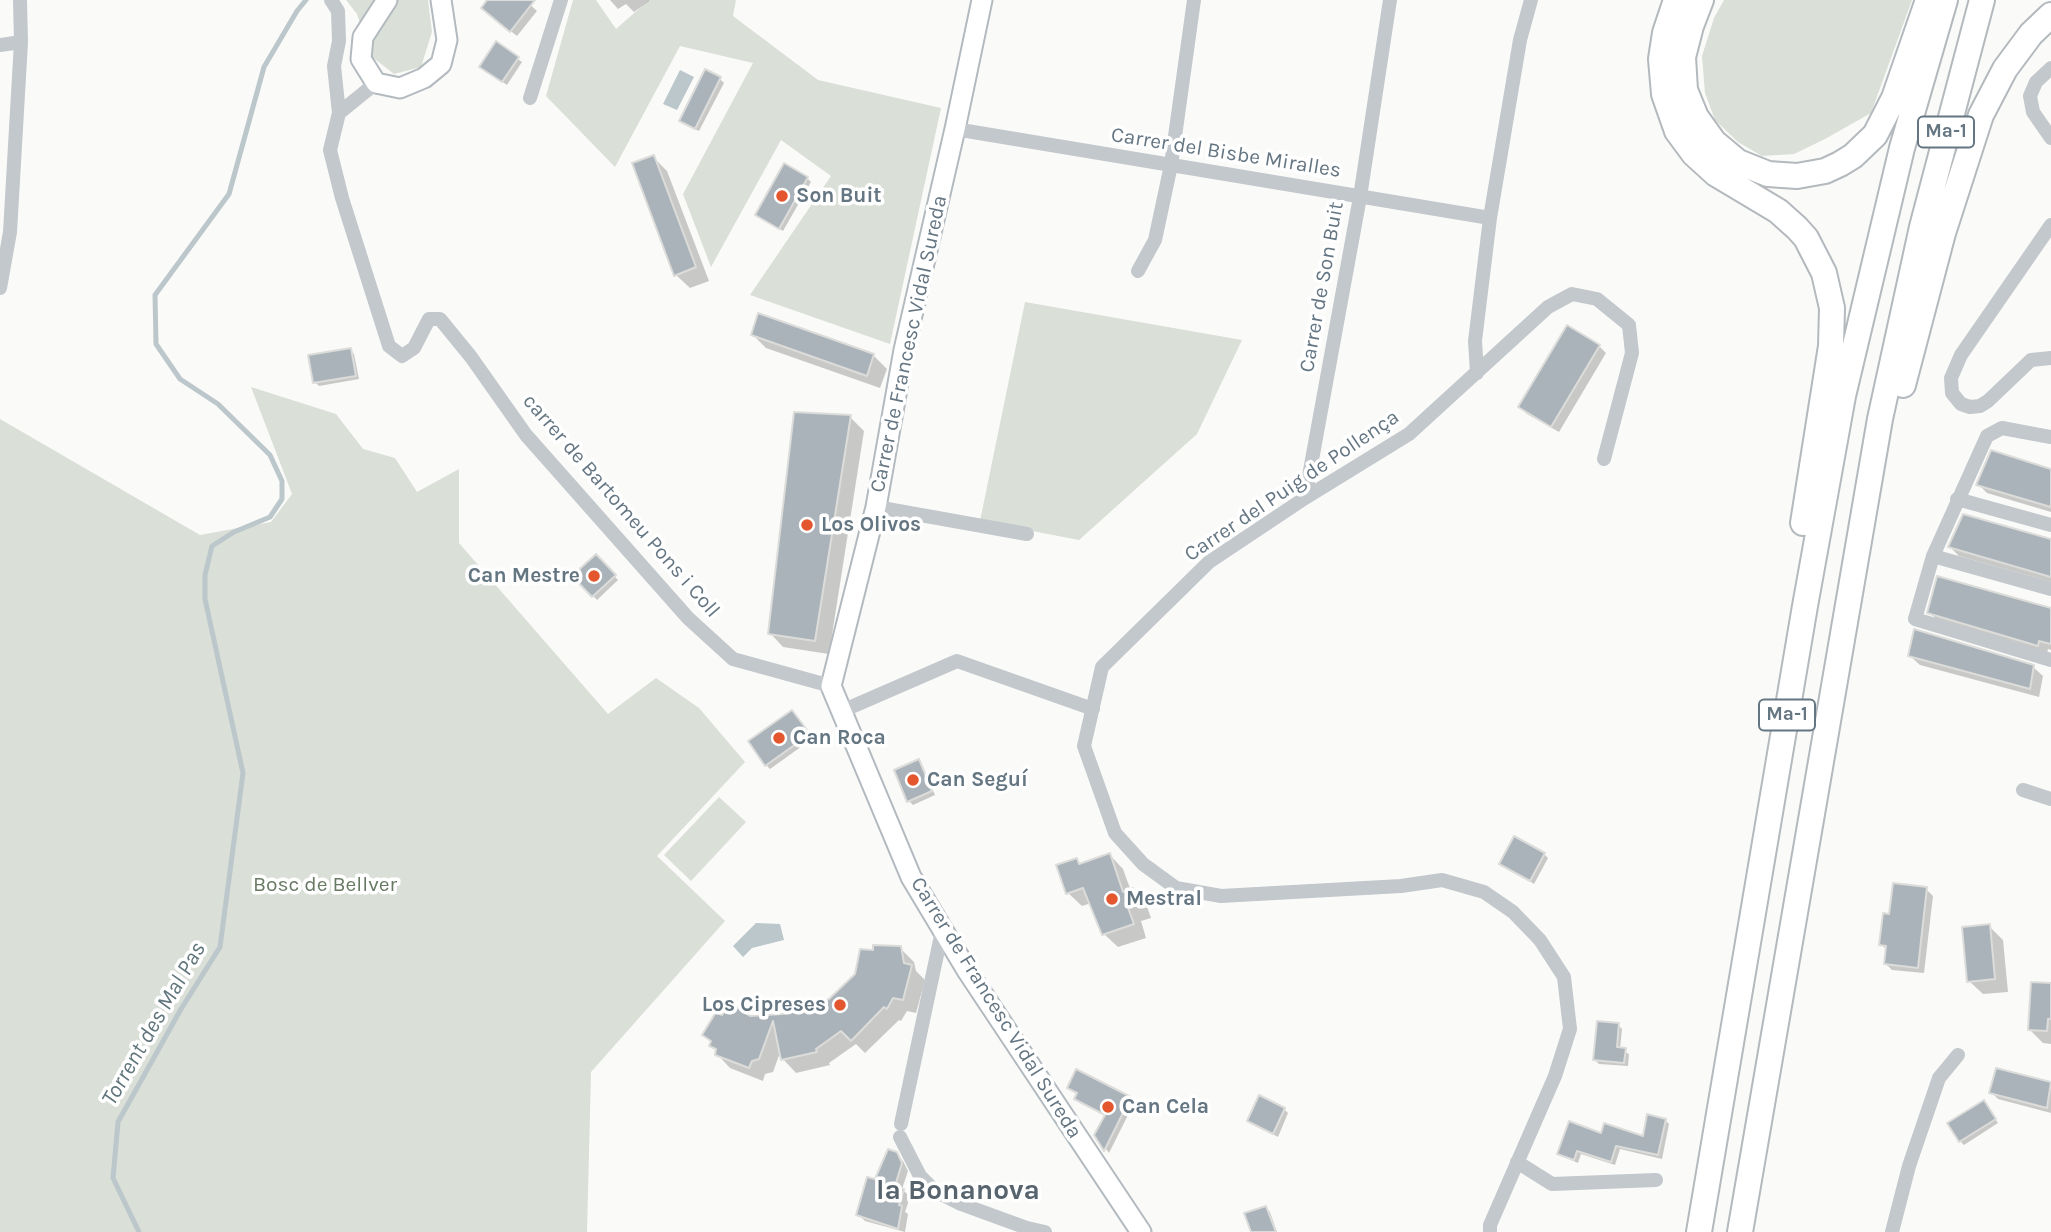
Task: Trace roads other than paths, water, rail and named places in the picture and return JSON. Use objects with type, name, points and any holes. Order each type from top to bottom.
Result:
[{"type":"highway","points":[[1676,0],[1665,33],[1661,59],[1664,94],[1677,131],[1694,154],[1716,174],[1778,211],[1806,238],[1825,273],[1832,308],[1830,346],[1767,750],[1763,857]]},
{"type":"highway","points":[[1701,0],[1683,57],[1685,90],[1696,117],[1714,142],[1738,162],[1768,174],[1797,176],[1825,171],[1840,164],[1853,156],[1875,135],[1894,98],[1928,0]]},
{"type":"highway","name":"Ma-1","points":[[1699,1232],[1837,427],[1902,148],[1945,0]]},
{"type":"highway","name":"Ma-1","points":[[1740,1232],[1889,374],[1922,227],[1982,0]]},
{"type":"highway","points":[[1864,509],[1888,449],[1930,281],[1977,126],[2005,69],[2031,34],[2051,15]]},
{"type":"street","points":[[0,288],[10,232],[6,164],[21,42],[20,0]]},
{"type":"street","points":[[387,0],[363,37],[361,59],[376,83],[400,88],[424,78],[441,64],[447,40],[441,0]]},
{"type":"street","points":[[530,98],[561,0]]},
{"type":"street","name":"Carrer de Francesc Vidal Sureda","points":[[982,0],[904,349],[876,507],[831,686],[911,877],[942,931],[1141,1232]]},
{"type":"street","points":[[1138,271],[1155,240],[1171,165],[1194,0]]},
{"type":"street","name":"Carrer de Son Buit","points":[[1305,498],[1360,197],[1390,0]]},
{"type":"street","points":[[1477,373],[1475,341],[1490,218],[1520,40],[1531,0]]},
{"type":"street","points":[[335,6],[339,41],[334,66],[339,113]]},
{"type":"street","points":[[0,45],[21,42]]},
{"type":"street","points":[[2051,68],[2036,82],[2030,96],[2033,112],[2051,138]]},
{"type":"street","points":[[339,113],[376,83]]},
{"type":"street","name":"carrer de Bartomeu Pons i Coll","points":[[339,113],[330,150],[342,198],[389,346],[402,356],[414,348],[429,319],[440,318],[526,435],[688,618],[733,659],[831,686]]},
{"type":"street","name":"Carrer del Bisbe Miralles","points":[[955,129],[1490,218]]},
{"type":"street","points":[[2051,225],[1962,355],[1951,378],[1952,393],[1961,404],[1980,406],[2031,360],[2051,358]]},
{"type":"street","name":"Carrer del Puig de Pollença","points":[[1490,1232],[1490,1225],[1555,1076],[1570,1028],[1564,976],[1540,940],[1513,912],[1484,892],[1442,880],[1401,886],[1221,896],[1176,888],[1143,864],[1115,833],[1084,746],[1102,667],[1209,562],[1305,498],[1409,434],[1548,307],[1572,294],[1597,299],[1629,325],[1632,353],[1604,459]]},
{"type":"street","points":[[2051,437],[2002,428],[1987,436],[1933,555],[1915,619],[2051,660]]},
{"type":"street","points":[[1957,499],[2051,525]]},
{"type":"street","points":[[876,507],[1027,534]]},
{"type":"street","points":[[1933,555],[2051,589]]},
{"type":"street","points":[[842,711],[957,662],[1093,709]]},
{"type":"street","points":[[2023,790],[2051,799]]},
{"type":"street","points":[[942,931],[901,1130],[920,1176],[935,1191],[961,1204],[1045,1232]]},
{"type":"street","points":[[1892,1232],[1909,1166],[1939,1078],[1958,1055]]},
{"type":"street","points":[[1517,1162],[1552,1184],[1656,1180]]},
{"type":"waterway","name":"Torrent des Mal Pas","points":[[139,1232],[113,1178],[118,1122],[181,1009],[220,947],[243,773],[205,599],[205,575],[212,546],[234,532],[270,517],[282,499],[282,481],[270,455],[218,404],[180,379],[156,344],[155,295],[229,194],[264,67],[306,0]]},
{"type":"place","name":"Son Buit","points":[[782,196]]},
{"type":"place","name":"Los Olivos","points":[[807,525]]},
{"type":"place","name":"Can Mestre","points":[[594,576]]},
{"type":"place","name":"Can Roca","points":[[779,738]]},
{"type":"place","name":"Can Seguí","points":[[913,780]]},
{"type":"place","name":"Mestral","points":[[1112,899]]},
{"type":"place","name":"Los Cipreses","points":[[840,1005]]},
{"type":"place","name":"Can Cela","points":[[1108,1107]]},
{"type":"district","name":"la Bonanova","points":[[958,1191]]},
{"type":"park label","name":"Bosc de Bellver","points":[[325,885]]}]
